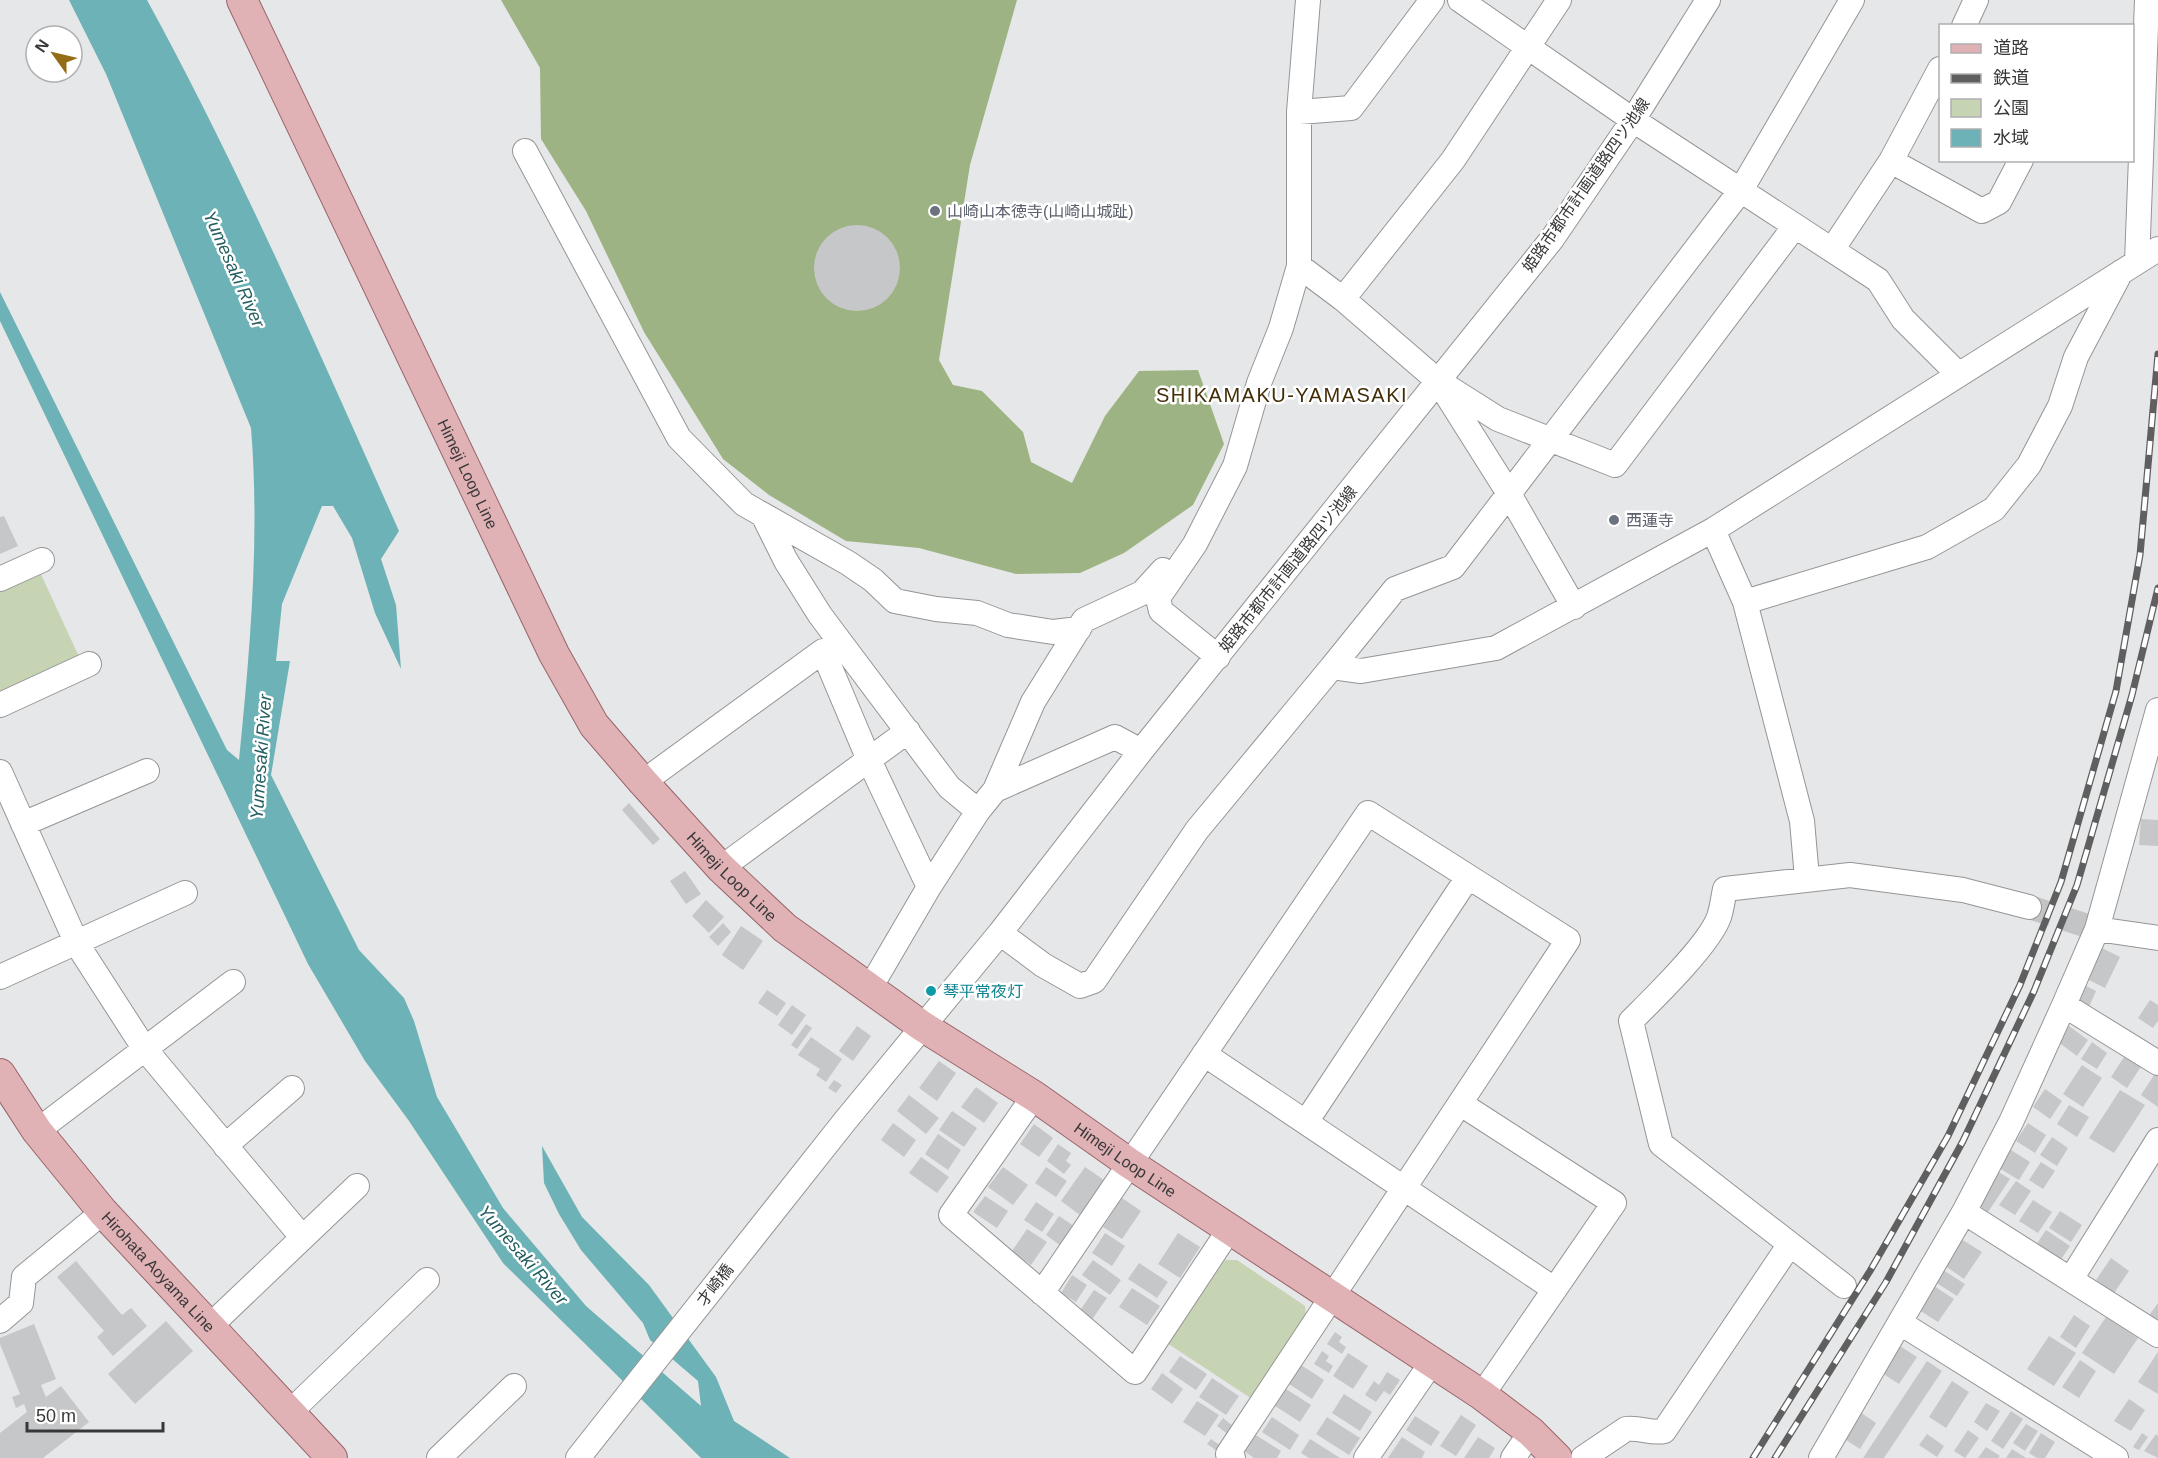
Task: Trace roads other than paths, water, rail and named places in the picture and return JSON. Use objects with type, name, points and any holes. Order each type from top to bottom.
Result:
[{"type":"main road","name":"Himeji Loop Line","points":[[242,0],[554,654],[594,725],[643,782],[722,868],[785,928],[922,1026],[1034,1096],[1130,1163],[1231,1227],[1482,1395],[1530,1432],[1557,1458]]},
{"type":"main road","name":"Hirohata Aoyama Line","points":[[0,1074],[38,1131],[103,1212],[288,1414],[332,1458]]},
{"type":"street","points":[[1218,657],[1161,611],[1158,598],[1195,544],[1235,466],[1259,383],[1281,328],[1299,266],[1299,112],[1308,0]]},
{"type":"street","points":[[1299,112],[1351,108],[1432,0]]},
{"type":"street","points":[[1460,0],[1633,120],[1878,280],[1903,319],[1958,373]]},
{"type":"street","points":[[1343,299],[1453,160],[1529,49],[1559,0]]},
{"type":"street","name":"姫路市都市計画道路四ツ池線","points":[[845,1121],[1000,933],[1141,751],[1552,239],[1633,120],[1708,0]]},
{"type":"street","points":[[1000,933],[1043,965],[1080,986],[1094,981],[1197,830],[1395,589],[1453,567],[1508,492],[1552,440],[1741,190],[1852,0]]},
{"type":"street","points":[[1965,24],[1976,0]]},
{"type":"street","points":[[2134,153],[2138,40],[2147,0]]},
{"type":"street","points":[[1832,250],[1891,160],[1939,73]]},
{"type":"street","points":[[525,151],[679,438],[754,509],[873,580],[895,601],[936,609],[977,613],[1008,625],[1053,632],[1079,629]]},
{"type":"street","points":[[1891,160],[1982,211],[1999,202],[2020,162]]},
{"type":"street","points":[[1745,602],[1927,547],[1994,509],[2029,465],[2060,406],[2076,357],[2130,266],[2134,162]]},
{"type":"street","points":[[1299,266],[1343,299],[1438,381],[1498,419],[1615,465],[1795,226]]},
{"type":"street","points":[[1332,667],[1360,671],[1496,648],[1713,530],[1958,373],[2158,249]]},
{"type":"street","points":[[870,988],[929,887],[978,812],[996,790],[1033,702],[1084,620],[1142,593],[1168,565],[1186,536],[1228,448],[1280,291],[1299,266]]},
{"type":"street","points":[[1438,381],[1508,492],[1574,607]]},
{"type":"street","points":[[754,509],[786,561],[813,619],[823,651],[869,760],[929,887]]},
{"type":"street","points":[[1713,530],[1745,602],[1802,821],[1807,878]]},
{"type":"street","points":[[0,579],[42,560]]},
{"type":"street","points":[[813,619],[908,731],[949,787],[978,812]]},
{"type":"street","points":[[643,782],[823,651]]},
{"type":"street","points":[[0,705],[89,664]]},
{"type":"street","points":[[1826,1456],[1964,1212],[2011,1122],[2064,1005],[2097,929],[2158,710]]},
{"type":"street","points":[[722,868],[908,731]]},
{"type":"street","points":[[996,790],[1115,737],[1141,751]]},
{"type":"street","points":[[23,824],[147,771]]},
{"type":"street","points":[[0,772],[77,944],[144,1048],[302,1237]]},
{"type":"street","points":[[1042,1293],[1368,813],[1568,940],[1228,1454],[1233,1458]]},
{"type":"street","points":[[1844,1286],[1660,1144],[1631,1021],[1703,942],[1718,919],[1725,889],[1807,878],[1850,875],[1962,890],[2029,907]]},
{"type":"street","points":[[1306,1122],[1468,878]]},
{"type":"street","points":[[0,977],[185,893]]},
{"type":"street","points":[[2097,929],[2158,938]]},
{"type":"street","points":[[38,1131],[233,982]]},
{"type":"street","points":[[2064,1005],[2158,1063]]},
{"type":"street","points":[[1204,1054],[1554,1289]]},
{"type":"street","points":[[225,1146],[292,1088]]},
{"type":"street","points":[[1034,1096],[951,1215],[1134,1372],[1231,1227]]},
{"type":"street","points":[[1461,1104],[1614,1203],[1482,1395]]},
{"type":"street","name":"才崎橋","points":[[581,1454],[845,1121]]},
{"type":"street","points":[[2071,1279],[2158,1140]]},
{"type":"street","points":[[209,1327],[357,1186]]},
{"type":"street","points":[[0,1322],[21,1303],[24,1277],[103,1212]]},
{"type":"street","points":[[1964,1212],[2158,1335]]},
{"type":"street","points":[[1582,1458],[1626,1429],[1635,1427],[1656,1433],[1664,1431],[1790,1244]]},
{"type":"street","points":[[288,1414],[427,1281]]},
{"type":"street","points":[[1902,1324],[2116,1458]]},
{"type":"street","points":[[1366,1458],[1432,1362]]},
{"type":"street","points":[[440,1458],[514,1386]]},
{"type":"street","points":[[1513,1458],[1530,1432]]},
{"type":"water","name":"Yumesaki River","points":[[69,0],[147,0],[247,196],[399,531],[381,559],[396,605],[401,669],[375,613],[352,538],[333,506],[322,506],[282,604],[276,661],[290,661],[271,775],[359,950],[404,998],[414,1021],[437,1097],[503,1208],[586,1306],[701,1406],[698,1381],[650,1340],[643,1323],[581,1250],[559,1214],[544,1183],[542,1146],[582,1217],[649,1285],[716,1377],[734,1421],[790,1458],[701,1458],[503,1263],[409,1121],[365,1061],[308,964],[0,321],[0,292],[227,750],[239,760],[250,636],[254,552],[254,469],[251,428],[106,74],[84,30],[84,24],[81,24]]},
{"type":"tunnel","points":[[2029,907],[2097,929]]},
{"type":"railway","points":[[1753,1458],[1870,1271],[1948,1136],[2020,985],[2061,882],[2116,691],[2140,555],[2158,354]]},
{"type":"railway","points":[[1775,1458],[1886,1282],[1963,1141],[2034,991],[2077,885],[2132,695],[2158,588]]},
{"type":"place","name":"山崎山本徳寺(山崎山城趾)","points":[[935,211]]},
{"type":"place","name":"西蓮寺","points":[[1614,520]]},
{"type":"place","name":"琴平常夜灯","points":[[931,991]]},
{"type":"district","name":"SHIKAMAKU-YAMASAKI","points":[[1282,395]]}]
